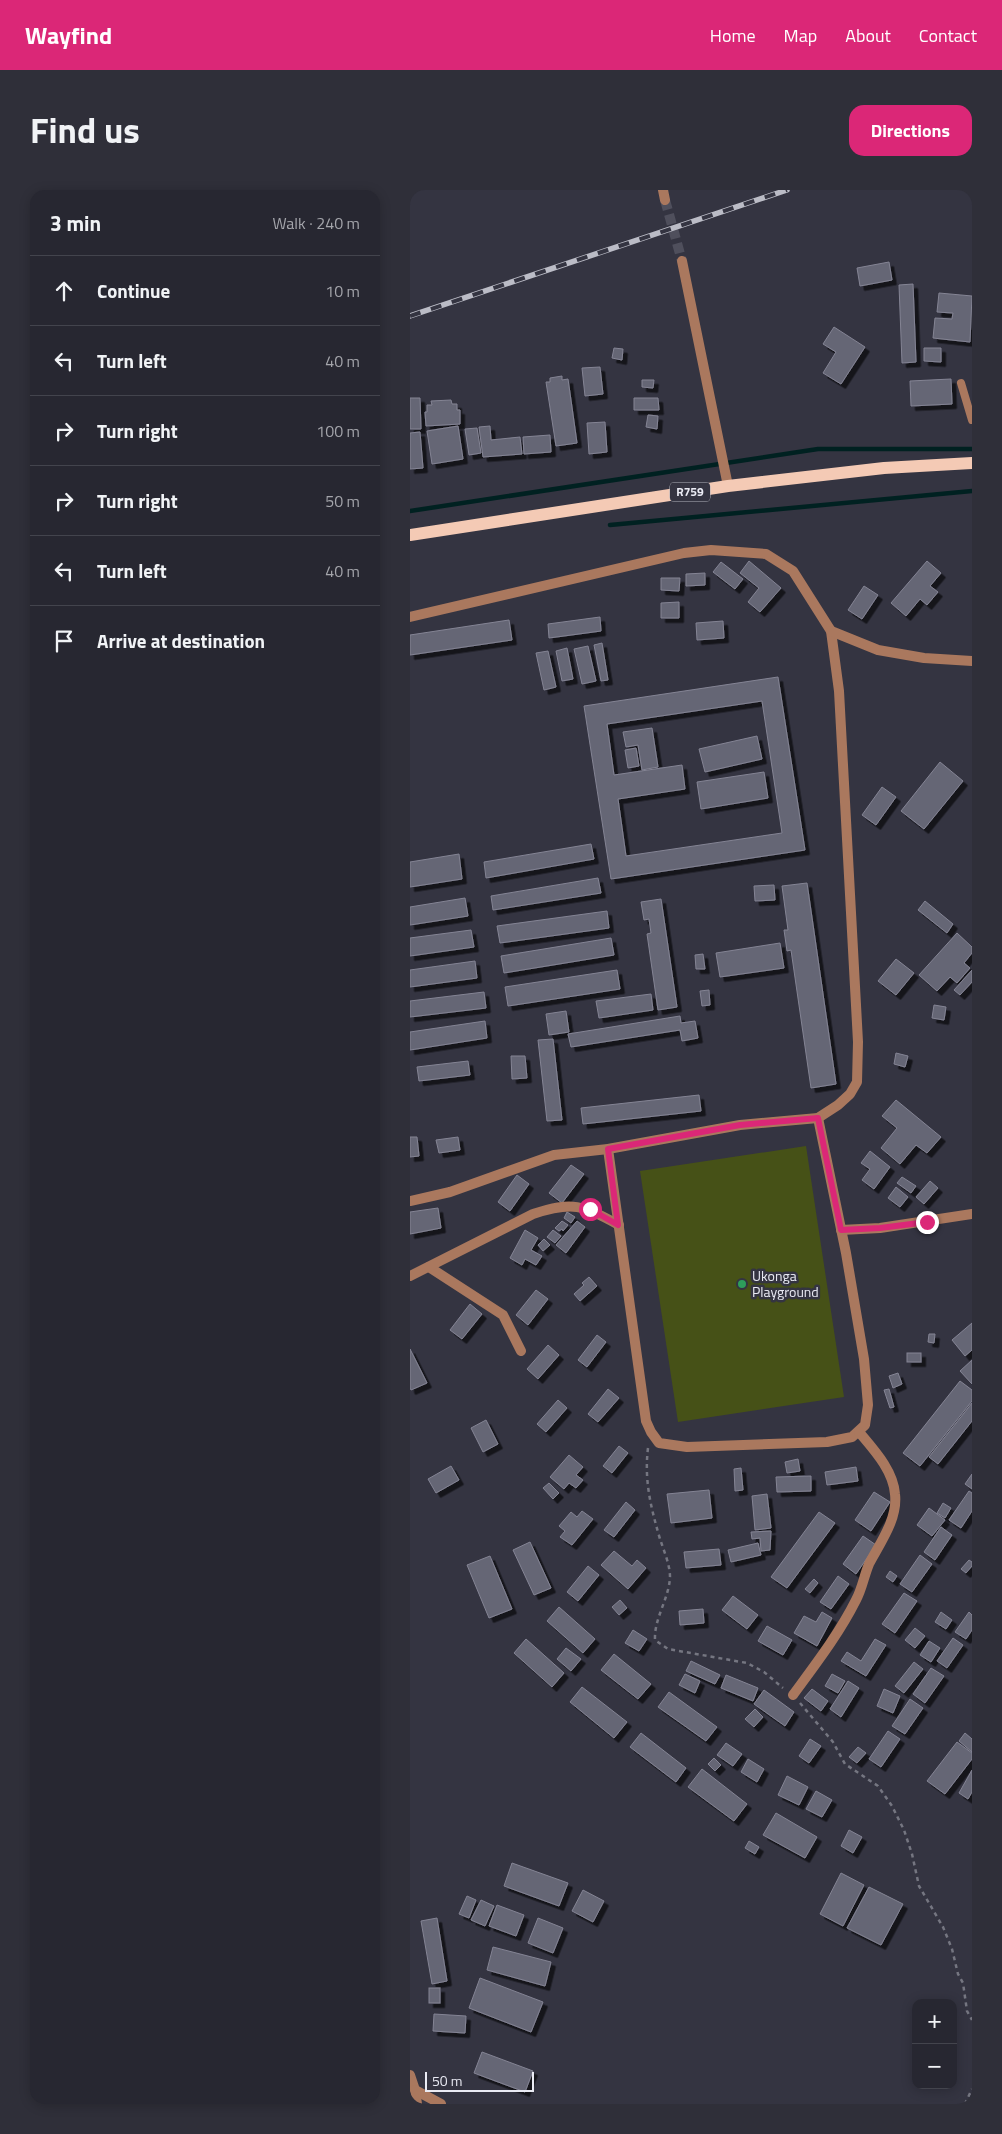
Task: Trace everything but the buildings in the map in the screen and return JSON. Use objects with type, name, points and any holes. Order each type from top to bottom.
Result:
[{"type":"main road","name":"R759","points":[[410,535],[728,486],[884,468],[972,463]]},
{"type":"street","points":[[682,261],[728,486]]},
{"type":"street","points":[[410,617],[684,553],[711,550],[766,554],[793,571],[831,630],[840,691],[858,1042],[856,1082],[850,1094],[838,1105],[818,1118],[740,1125],[608,1149],[554,1155],[450,1192],[410,1201]]},
{"type":"street","points":[[831,630],[878,650],[924,658],[972,661]]},
{"type":"street","points":[[608,1149],[646,1421],[650,1432],[660,1443],[687,1447],[827,1442],[852,1437],[859,1432],[865,1425],[868,1405],[864,1359],[841,1230],[818,1118]]},
{"type":"street","points":[[410,1276],[533,1214],[553,1208],[571,1205],[590,1209],[618,1225]]},
{"type":"street","points":[[841,1230],[880,1228],[972,1214]]},
{"type":"street","points":[[429,1267],[459,1288],[486,1302],[503,1314],[521,1351]]},
{"type":"street","points":[[792,1696],[821,1657],[857,1599],[868,1567],[894,1514],[896,1494],[890,1475],[880,1457],[859,1432]]},
{"type":"street","points":[[410,2075],[417,2104]]},
{"type":"street","points":[[415,2090],[441,2104]]},
{"type":"lane","points":[[962,383],[972,420]]},
{"type":"path","points":[[650,1432],[646,1469],[647,1486],[670,1576],[667,1593],[655,1627],[655,1640],[668,1649],[747,1663],[764,1672],[792,1696],[833,1742],[846,1764],[878,1786],[892,1806],[904,1830],[912,1854],[919,1886],[943,1927],[952,1949],[958,1974],[963,1983],[967,2011],[972,2020]]},
{"type":"path","points":[[966,2104],[972,2089]]},
{"type":"green space","name":"Ukonga Playground","points":[[806,1146],[844,1397],[678,1422],[640,1171]]},
{"type":"waterway","points":[[410,511],[818,449],[972,449]]},
{"type":"waterway","points":[[610,525],[972,491]]},
{"type":"tunnel","points":[[665,200],[682,261]]},
{"type":"railway","points":[[410,316],[787,190]]},
{"type":"place","name":"Ukonga Playground","points":[[742,1284]]},
{"type":"route","points":[[590,1209],[618,1225],[608,1149],[740,1125],[818,1118],[841,1230],[880,1228],[927,1222]]}]
